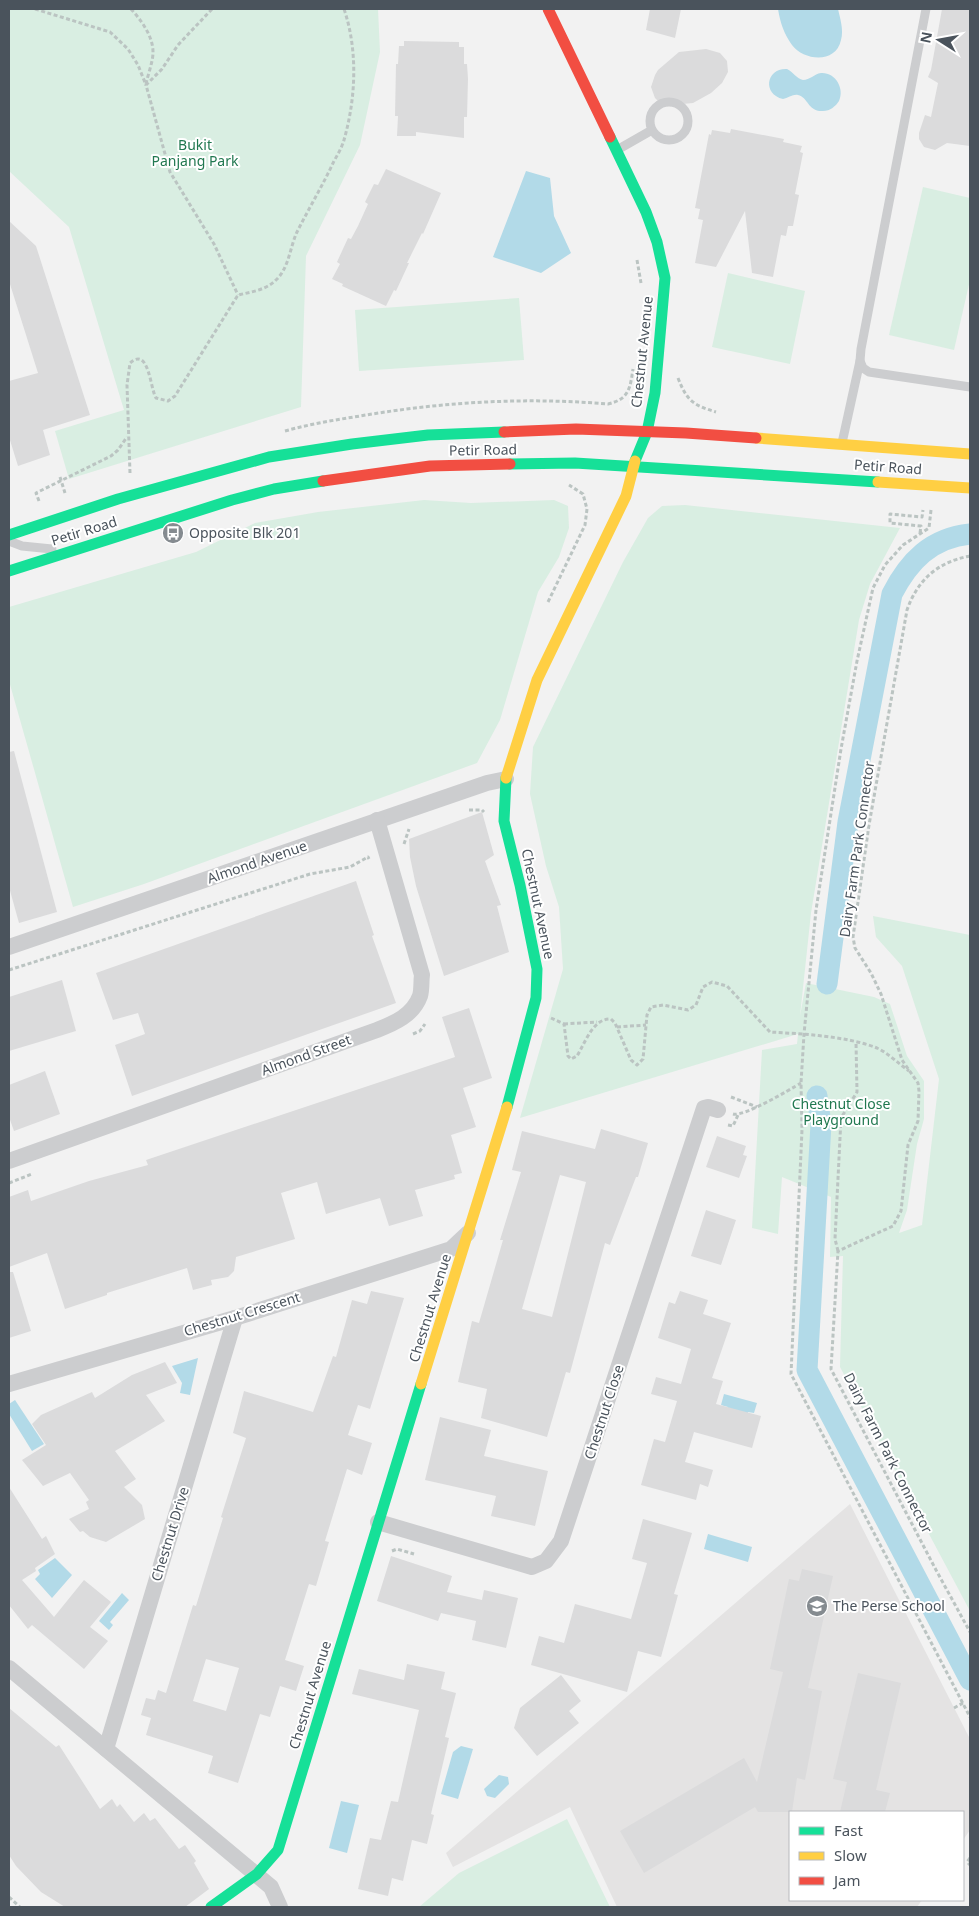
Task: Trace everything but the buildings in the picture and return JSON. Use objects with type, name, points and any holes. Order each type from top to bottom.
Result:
[{"type":"street","name":"Chestnut Avenue","points":[[256,1874],[278,1850],[378,1522],[470,1232],[500,1132],[536,998],[537,969],[520,885],[504,821],[506,779],[538,680],[626,496],[633,466],[647,432],[655,393],[665,278],[657,242],[646,212],[548,9]]},
{"type":"street","name":"Petir Road","points":[[9,534],[118,499],[269,457],[352,444],[428,435],[576,429],[842,444],[970,454]]},
{"type":"street","name":"Petir Road","points":[[9,571],[70,550],[274,489],[372,473],[430,466],[575,463],[970,488]]},
{"type":"street","name":"Almond Avenue","points":[[9,947],[377,820],[496,780],[506,779]]},
{"type":"street","name":"Almond Street","points":[[9,1161],[395,1024],[409,1014],[420,995],[422,975],[377,820]]},
{"type":"street","name":"Chestnut Close","points":[[378,1522],[532,1567],[546,1561],[561,1541],[704,1108],[708,1107],[718,1110]]},
{"type":"street","name":"Chestnut Crescent","points":[[9,1384],[235,1318],[451,1248],[470,1232]]},
{"type":"street","name":"Chestnut Drive","points":[[106,1749],[235,1318]]},
{"type":"street","points":[[9,1668],[271,1887],[280,1907]]},
{"type":"street","points":[[211,1907],[256,1874]]},
{"type":"lane","points":[[842,444],[860,361],[926,9]]},
{"type":"lane","points":[[671,101],[678,103],[686,112],[688,125],[681,136],[668,141],[656,136],[652,130],[650,124],[651,112],[660,104],[671,101]]},
{"type":"lane","points":[[615,151],[652,130]]},
{"type":"lane","points":[[860,361],[863,368],[869,372],[970,387]]},
{"type":"lane","points":[[9,541],[22,546],[70,550]]},
{"type":"path","points":[[35,9],[110,32],[128,50],[138,65],[146,85],[170,172],[214,244],[238,295]]},
{"type":"path","points":[[131,9],[150,38],[153,52],[146,85]]},
{"type":"path","points":[[146,85],[162,69],[178,45],[212,9]]},
{"type":"path","points":[[130,474],[127,437],[127,385],[130,363],[132,360],[142,360],[146,364],[154,395],[161,400],[170,400],[179,391],[238,295],[262,289],[276,281],[283,272],[294,239],[344,141],[352,96],[353,44],[350,25],[344,9]]},
{"type":"path","points":[[635,252],[641,281],[640,291]]},
{"type":"path","points":[[630,390],[634,366]]},
{"type":"path","points":[[39,501],[36,493],[112,456],[127,437]]},
{"type":"path","points":[[60,477],[65,493]]},
{"type":"path","points":[[568,484],[583,494]]},
{"type":"path","points":[[920,533],[921,526],[890,522],[890,514],[922,517],[923,510]]},
{"type":"path","points":[[930,510],[929,528],[903,545],[885,565],[873,588],[841,749],[815,919],[804,1034],[801,1084],[802,1130],[791,1374],[970,1716]]},
{"type":"path","name":"Dairy Farm Park Connector","points":[[970,556],[956,559],[940,566],[924,579],[913,593],[907,610],[869,824],[853,937],[855,948],[881,994],[902,1060],[918,1083],[918,1121],[908,1144],[901,1211],[893,1226],[838,1251],[831,1369],[970,1632]]},
{"type":"path","points":[[467,810],[482,810],[488,818]]},
{"type":"path","points":[[405,852],[404,845],[408,829],[415,825]]},
{"type":"path","points":[[9,970],[310,874],[350,867],[368,858],[371,866]]},
{"type":"path","points":[[546,1016],[564,1024],[598,1022],[611,1019],[617,1027],[631,1060],[637,1065],[643,1059],[648,1010],[651,1007],[663,1005],[688,1010],[696,1005],[703,987],[712,982],[727,986],[770,1032],[804,1034],[856,1042],[879,1049],[911,1073]]},
{"type":"path","points":[[411,1034],[420,1031],[429,1018]]},
{"type":"path","points":[[564,1024],[568,1056],[570,1059],[573,1059],[577,1056],[598,1022]]},
{"type":"path","points":[[617,1027],[646,1025]]},
{"type":"path","points":[[838,1251],[835,1238],[841,1118],[857,1092],[856,1042]]},
{"type":"path","points":[[738,1115],[801,1084]]},
{"type":"path","points":[[727,1095],[757,1107]]},
{"type":"path","points":[[9,1183],[37,1172]]},
{"type":"path","points":[[954,1708],[963,1703]]},
{"type":"path","points":[[970,1858],[967,1862],[970,1865]]},
{"type":"path","points":[[9,1897],[20,1907]]},
{"type":"shaded area","name":"The Perse School","points":[[850,1504],[970,1739],[970,1830],[964,1839],[964,1811],[789,1811],[789,1901],[921,1901],[917,1907],[617,1907],[570,1807],[453,1867],[446,1853]]},
{"type":"green space","name":"Bukit Panjang Park","points":[[9,9],[378,9],[380,52],[360,145],[306,256],[301,407],[69,479],[55,431],[124,410],[69,227],[9,171]]},
{"type":"green space","points":[[923,187],[970,198],[970,280],[954,350],[889,335]]},
{"type":"green space","points":[[728,273],[805,291],[790,364],[712,347]]},
{"type":"green space","points":[[519,298],[524,360],[359,371],[355,310]]},
{"type":"green space","points":[[424,500],[471,503],[554,500],[568,506],[569,528],[559,557],[538,592],[500,720],[477,763],[144,884],[73,907],[9,681],[9,607],[196,552],[255,523],[318,512]]},
{"type":"green space","name":"Chestnut Close Playground","points":[[685,505],[900,528],[870,584],[859,620],[811,913],[800,1016],[806,983],[874,997],[890,1004],[907,1056],[924,1081],[924,1119],[917,1144],[907,1210],[899,1233],[922,1225],[939,1079],[902,966],[876,937],[873,916],[970,935],[970,1611],[840,1367],[843,1256],[830,1257],[831,1197],[782,1177],[778,1234],[752,1228],[762,1050],[797,1044],[798,1034],[520,1118],[563,969],[559,907],[546,866],[530,794],[533,747],[623,562],[648,518],[662,506]]},
{"type":"green space","points":[[567,1819],[610,1907],[419,1907],[459,1873]]},
{"type":"water","points":[[778,9],[838,9],[842,32],[838,48],[833,53],[819,58],[811,57],[797,50],[785,32]]},
{"type":"water","points":[[787,69],[803,80],[821,73],[831,75],[840,86],[841,96],[839,101],[826,111],[818,111],[811,107],[801,96],[794,95],[783,99],[776,96],[770,87],[771,77],[780,70]]},
{"type":"water","points":[[526,171],[550,178],[554,216],[571,253],[541,273],[493,257]]},
{"type":"water","points":[[198,1358],[190,1395],[180,1393],[182,1383],[172,1366]]},
{"type":"water","points":[[724,1394],[757,1403],[754,1413],[748,1412],[743,1429],[723,1423],[728,1407],[721,1405]]},
{"type":"water","points":[[15,1400],[44,1444],[32,1451],[9,1414],[9,1404]]},
{"type":"water","points":[[708,1534],[752,1547],[748,1562],[704,1549]]},
{"type":"water","points":[[55,1558],[72,1575],[52,1598],[35,1579],[40,1574],[38,1570]]},
{"type":"water","points":[[122,1593],[129,1600],[110,1622],[113,1625],[109,1630],[99,1621]]},
{"type":"water","points":[[461,1746],[473,1749],[458,1799],[441,1794],[453,1752]]},
{"type":"water","points":[[499,1775],[508,1777],[509,1784],[495,1798],[487,1796],[484,1789]]},
{"type":"water","points":[[341,1801],[359,1805],[347,1853],[329,1848]]},
{"type":"waterway","points":[[827,984],[848,822],[892,594],[906,571],[923,553],[944,540],[970,534]]},
{"type":"waterway","points":[[817,1096],[821,1124],[807,1370],[970,1680]]},
{"type":"traffic: fast","points":[[610,137],[646,212],[657,242],[665,278],[655,393],[647,432],[635,461]]},
{"type":"traffic: fast","points":[[9,535],[118,499],[269,457],[352,444],[428,435],[504,432]]},
{"type":"traffic: fast","points":[[510,464],[575,463],[878,482]]},
{"type":"traffic: fast","points":[[9,571],[232,500],[274,489],[323,481]]},
{"type":"traffic: fast","points":[[506,778],[504,821],[520,885],[537,969],[536,998],[507,1107]]},
{"type":"traffic: fast","points":[[211,1907],[257,1874],[278,1850],[421,1384]]},
{"type":"traffic: slow","points":[[756,438],[970,454]]},
{"type":"traffic: slow","points":[[506,778],[537,680],[626,496],[635,461]]},
{"type":"traffic: slow","points":[[878,482],[970,488]]},
{"type":"traffic: slow","points":[[421,1384],[507,1107]]},
{"type":"traffic: jam","points":[[548,9],[610,137]]},
{"type":"traffic: jam","points":[[504,432],[576,429],[756,438]]},
{"type":"traffic: jam","points":[[323,481],[430,466],[510,464]]},
{"type":"place","name":"Opposite Blk 201","points":[[173,533]]},
{"type":"place","name":"The Perse School","points":[[817,1606]]}]
